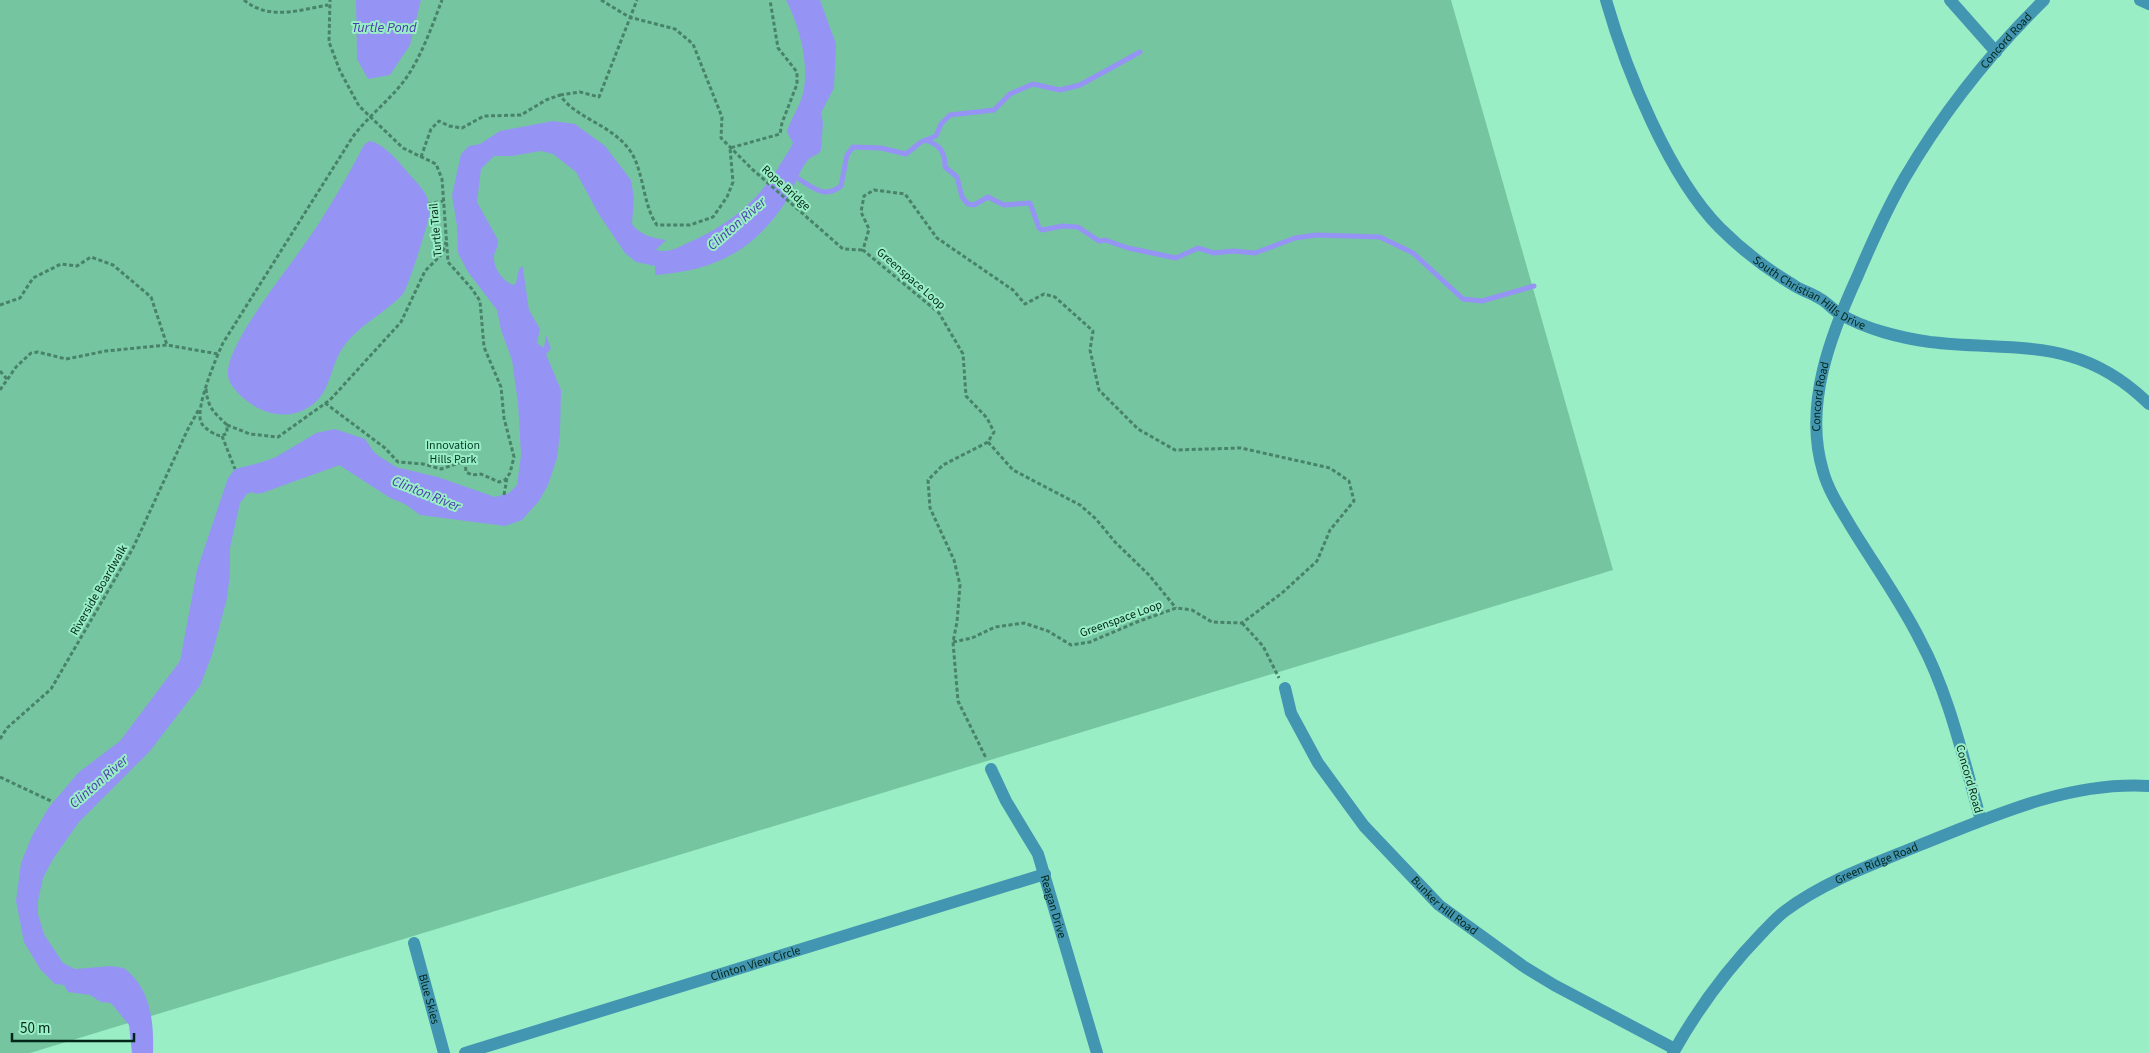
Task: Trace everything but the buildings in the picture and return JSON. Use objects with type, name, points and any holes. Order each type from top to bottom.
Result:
[{"type":"street","name":"South Christian Hills Drive","points":[[1606,0],[1630,70],[1647,110],[1696,201],[1720,228],[1758,261],[1796,287],[1820,298],[1840,314],[1878,330],[1929,342],[2028,347],[2077,357],[2114,375],[2149,404]]},
{"type":"street","points":[[1950,0],[1996,52]]},
{"type":"street","name":"Concord Road","points":[[1981,820],[1945,693],[1920,640],[1836,502],[1823,472],[1815,433],[1819,395],[1827,355],[1840,314],[1904,179],[1945,116],[2014,29],[2044,0]]},
{"type":"street","points":[[2140,0],[2149,4]]},
{"type":"street","name":"Bunker Hill Road","points":[[1285,688],[1290,713],[1318,762],[1364,826],[1439,905],[1523,966],[1554,986],[1674,1051]]},
{"type":"street","name":"Reagan Drive","points":[[991,768],[1006,801],[1038,854],[1097,1053]]},
{"type":"street","name":"Green Ridge Road","points":[[1674,1051],[1686,1028],[1720,982],[1751,946],[1784,912],[1822,889],[1872,864],[2022,805],[2080,791],[2135,785],[2149,786]]},
{"type":"street","name":"Clinton View Circle","points":[[465,1053],[1045,874]]},
{"type":"street","name":"Blue Skies","points":[[414,943],[444,1053]]},
{"type":"path","points":[[244,0],[266,13],[278,14],[328,5]]},
{"type":"path","name":"Turtle Trail","points":[[330,0],[328,5],[330,42],[359,106],[403,148],[436,164],[442,179],[448,262],[480,301],[484,347],[501,387],[504,418],[514,457],[507,477],[508,487],[504,495]]},
{"type":"path","name":"Riverside Boardwalk","points":[[0,740],[7,728],[51,690],[133,548],[187,430],[200,409],[218,354],[240,314],[352,138],[370,117],[382,107],[405,79],[442,0]]},
{"type":"path","points":[[560,95],[566,104],[608,129],[632,153],[657,225],[690,225],[713,217],[727,197],[733,182],[730,148],[721,138],[722,117],[693,44],[675,30],[629,17],[601,0]]},
{"type":"path","points":[[421,157],[431,129],[439,121],[449,126],[462,128],[484,116],[521,115],[546,100],[560,95],[580,92],[599,97],[637,0]]},
{"type":"path","points":[[730,148],[780,134],[782,123],[797,84],[797,72],[778,48],[770,0]]},
{"type":"path","name":"Rope Bridge","points":[[730,148],[808,219]]},
{"type":"path","name":"Greenspace Loop","points":[[863,250],[869,228],[861,212],[864,196],[874,190],[905,194],[937,238],[1013,290],[1025,304],[1044,294],[1055,297],[1093,332],[1090,350],[1099,390],[1138,429],[1175,450],[1241,448],[1330,468],[1349,481],[1354,501],[1330,530],[1317,561],[1282,593],[1242,623],[1212,622],[1192,610],[1176,608],[1136,622],[1090,642],[1070,645],[1048,631],[1024,623],[995,627],[972,638],[953,642]]},
{"type":"path","points":[[428,204],[443,201]]},
{"type":"path","name":"Greenspace Loop","points":[[808,219],[843,249],[863,250],[939,313],[963,354],[966,396],[987,418],[994,432],[988,442]]},
{"type":"path","points":[[206,389],[208,402],[215,415],[227,425],[250,434],[278,436],[330,400],[400,322],[425,271],[442,254],[447,239]]},
{"type":"path","points":[[0,305],[20,298],[33,278],[61,264],[77,266],[91,257],[113,265],[151,297],[167,345]]},
{"type":"path","points":[[0,390],[6,379],[25,356],[31,353],[38,352],[66,360],[106,351],[167,345],[218,354]]},
{"type":"path","points":[[0,372],[6,379]]},
{"type":"path","points":[[325,403],[385,448],[398,462],[423,464],[441,469],[465,461],[466,472],[472,475],[481,474],[499,482],[507,477]]},
{"type":"path","points":[[200,409],[202,424],[218,436],[227,433],[227,425]]},
{"type":"path","points":[[222,436],[235,469]]},
{"type":"path","points":[[991,768],[958,701],[953,642],[957,622],[960,585],[954,560],[930,508],[928,480],[943,465],[988,442],[1013,470],[1080,505],[1149,575],[1176,608]]},
{"type":"path","points":[[1242,623],[1263,646],[1285,688]]},
{"type":"path","points":[[2,778],[53,802]]},
{"type":"green space","name":"Innovation Hills Park","points":[[0,0],[1451,0],[1613,570],[30,1053],[0,1053]]},
{"type":"water","name":"Turtle Pond","points":[[356,0],[421,0],[410,45],[390,75],[368,79],[357,59]]},
{"type":"water","points":[[786,0],[820,0],[836,44],[834,88],[821,113],[823,123],[821,150],[806,163],[787,200],[774,218],[761,233],[731,255],[696,269],[655,275],[655,266],[636,262],[625,253],[598,213],[576,172],[553,154],[541,151],[512,156],[494,156],[481,169],[477,202],[498,240],[494,256],[495,265],[502,277],[513,285],[516,283],[519,269],[522,266],[529,310],[540,329],[537,343],[544,348],[546,335],[551,349],[546,354],[561,390],[560,433],[557,458],[548,485],[539,501],[522,520],[505,526],[420,515],[387,491],[382,470],[373,463],[321,455],[273,476],[255,491],[247,494],[240,503],[230,548],[230,574],[227,598],[212,655],[200,686],[150,751],[79,822],[53,859],[43,878],[38,901],[38,914],[44,934],[63,963],[75,969],[111,966],[124,968],[140,985],[149,1006],[153,1029],[153,1053],[132,1053],[129,1025],[111,1003],[101,1002],[90,995],[68,992],[64,985],[55,984],[40,969],[24,942],[16,901],[21,863],[32,836],[49,807],[79,772],[120,741],[180,661],[197,570],[228,478],[235,469],[271,460],[316,433],[335,429],[365,439],[374,452],[391,466],[438,477],[495,497],[509,493],[517,485],[521,455],[518,403],[512,360],[501,330],[497,310],[468,272],[458,253],[457,226],[452,195],[461,154],[469,146],[480,144],[500,131],[553,121],[575,124],[605,146],[631,180],[634,198],[632,224],[643,233],[666,240],[656,250],[670,250],[692,241],[719,227],[754,199],[773,176],[793,143],[787,132],[802,98],[805,70],[799,33]]},
{"type":"water","points":[[369,141],[380,145],[401,164],[429,201],[429,218],[409,280],[403,294],[348,341],[338,357],[326,388],[316,402],[300,412],[291,414],[273,414],[264,411],[248,402],[231,384],[228,370],[232,357],[239,341],[260,306],[321,221],[364,145]]},
{"type":"waterway","points":[[799,179],[819,191],[830,192],[841,186],[847,155],[853,147],[881,148],[906,154],[921,142],[936,136],[941,124],[950,115],[994,110],[1010,94],[1033,84],[1060,90],[1080,85],[1140,52]]},
{"type":"waterway","points":[[925,140],[941,149],[945,167],[957,177],[962,197],[968,204],[974,205],[988,197],[1004,205],[1030,203],[1039,228],[1042,230],[1063,226],[1078,227],[1099,241],[1105,240],[1128,248],[1176,258],[1198,248],[1214,253],[1233,251],[1255,253],[1295,238],[1316,235],[1380,237],[1413,253],[1463,299],[1482,301],[1534,286]]},
{"type":"waterway","name":"Clinton River","points":[[258,479],[341,449],[397,485],[419,494]]}]
